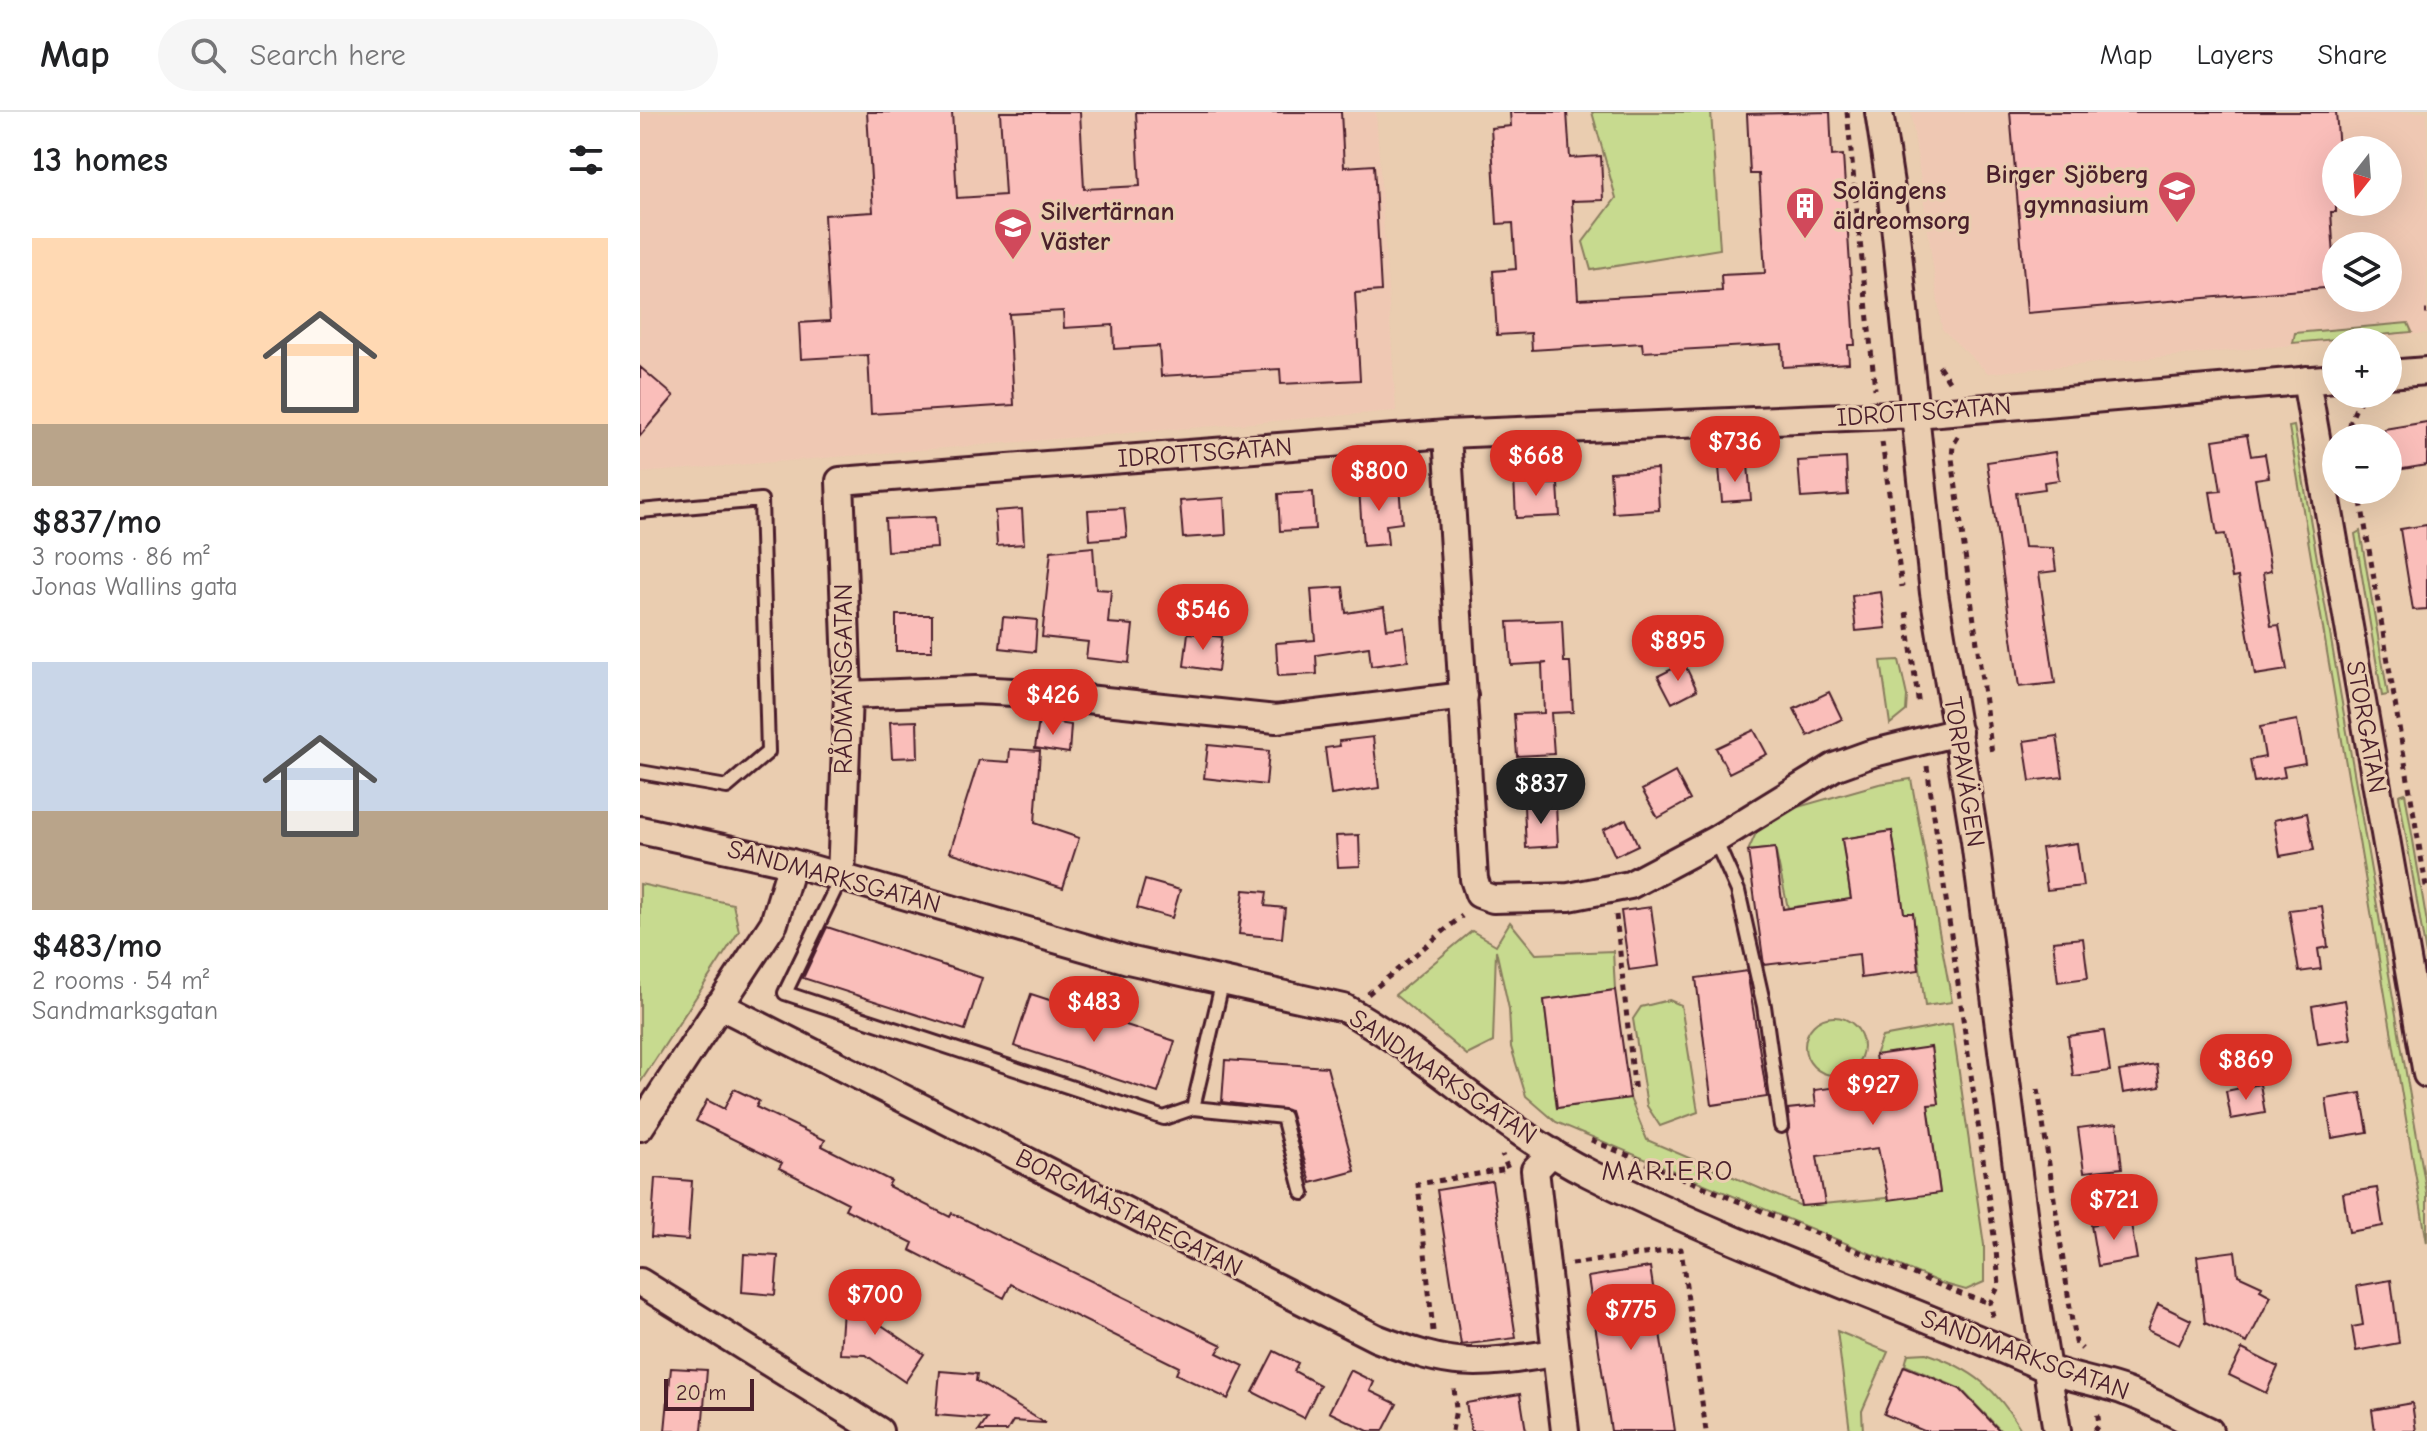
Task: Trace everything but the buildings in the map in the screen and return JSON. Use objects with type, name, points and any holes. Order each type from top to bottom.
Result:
[{"type":"street","name":"TORPAVÄGEN","points":[[1879,112],[1916,414],[1934,593],[1989,939],[2029,1259],[2057,1431]]},
{"type":"street","points":[[2402,373],[2427,371]]},
{"type":"street","name":"IDROTTSGATAN","points":[[840,481],[1447,434],[1916,414],[2322,379]]},
{"type":"street","name":"STORGATAN","points":[[2306,380],[2427,1074]]},
{"type":"street","points":[[1447,434],[1474,879],[1479,894],[1493,899],[1569,897],[1630,885],[1715,840],[1834,767],[1870,754],[1958,732]]},
{"type":"street","name":"RÅDMANSGATAN","points":[[840,481],[848,695],[841,877]]},
{"type":"street","points":[[848,695],[1016,692],[1276,719],[1464,696]]},
{"type":"street","name":"SANDMARKSGATAN","points":[[640,830],[792,863],[1128,960],[1344,1008],[1387,1033],[1552,1152],[1587,1173],[1773,1258],[2000,1345],[2049,1369],[2130,1393],[2209,1431]]},
{"type":"street","points":[[640,1127],[774,923],[792,863]]},
{"type":"street","name":"BORGMÄSTAREGATAN","points":[[719,1005],[1376,1338],[1444,1361],[1483,1365],[1554,1353]]},
{"type":"street","points":[[1552,1152],[1535,1170],[1565,1431]]},
{"type":"street","points":[[640,1282],[879,1431]]},
{"type":"lane","points":[[640,511],[761,500],[768,752],[727,787],[640,772]]},
{"type":"lane","points":[[1715,840],[1738,891],[1764,1006],[1781,1126]]},
{"type":"lane","points":[[841,877],[785,993],[1164,1118],[1193,1108],[1283,1117],[1303,1193]]},
{"type":"lane","points":[[1193,1108],[1223,980]]},
{"type":"path","points":[[2361,504],[2427,892]]},
{"type":"path","points":[[1577,1134],[1947,1289],[1990,1303],[1999,1285],[1996,1250],[1926,761]]},
{"type":"path","points":[[1613,890],[1635,1094]]},
{"type":"path","points":[[1366,996],[1469,910]]},
{"type":"path","points":[[1452,1431],[1456,1409],[1444,1361],[1418,1184],[1508,1169],[1496,1145]]},
{"type":"path","points":[[1556,1266],[1681,1249],[1706,1431]]},
{"type":"shaded area","name":"Silvertärnan Väster","points":[[640,112],[1376,112],[1396,411],[640,473]]},
{"type":"shaded area","name":"Birger Sjöberg gymnasium","points":[[1911,112],[2427,112],[2427,333],[2402,335],[2402,328],[2322,328],[2322,343],[1988,373],[1942,329]]},
{"type":"green space","points":[[1592,112],[1711,112],[1720,249],[1591,270],[1583,242],[1616,198]]},
{"type":"green space","points":[[2408,323],[2412,332],[2402,333],[2402,328],[2352,328]]},
{"type":"green space","points":[[2322,331],[2322,340],[2293,343],[2295,333]]},
{"type":"green space","points":[[2294,426],[2427,1194],[2427,1243],[2289,427]]},
{"type":"green space","points":[[2360,531],[2388,695],[2382,696],[2355,534]]},
{"type":"green space","points":[[1899,660],[1907,696],[1906,711],[1890,724],[1881,661]]},
{"type":"green space","points":[[1911,779],[1952,1002],[1925,1006],[1913,914],[1904,913],[1892,831],[1842,839],[1851,899],[1788,908],[1775,848],[1748,851],[1763,817],[1879,784]]},
{"type":"green space","points":[[2405,793],[2427,923],[2427,961],[2399,795]]},
{"type":"green space","points":[[640,884],[733,904],[739,931],[640,1083]]},
{"type":"green space","points":[[1510,922],[1536,954],[1613,951],[1615,990],[1544,1000],[1557,1107],[1630,1098],[1647,1140],[1801,1206],[1940,1193],[1928,1105],[1939,1103],[1931,1048],[1875,1055],[1882,1037],[1952,1024],[1984,1245],[1984,1282],[1966,1290],[1941,1283],[1556,1122],[1526,1096],[1511,1047],[1509,1009],[1496,950],[1493,1042],[1467,1055],[1395,995],[1472,931],[1496,945]]},
{"type":"green space","points":[[1669,1000],[1681,1005],[1698,1112],[1660,1126],[1647,1106],[1633,1019],[1641,1007]]},
{"type":"green space","points":[[1834,1017],[1855,1025],[1863,1046],[1855,1067],[1834,1075],[1813,1067],[1805,1046],[1813,1025]]},
{"type":"green space","points":[[1837,1331],[1888,1352],[1862,1411],[1863,1431],[1850,1431]]},
{"type":"green space","points":[[1926,1353],[1957,1366],[1982,1382],[2003,1403],[2022,1431],[2001,1431],[1961,1389],[1905,1365],[1908,1354]]},
{"type":"place","name":"Birger Sjöberg gymnasium","points":[[2177,224]]},
{"type":"place","name":"Solängens äldreomsorg","points":[[1805,240]]},
{"type":"place","name":"Silvertärnan Väster","points":[[1013,261]]},
{"type":"district","name":"MARIERO","points":[[1668,1171]]}]
